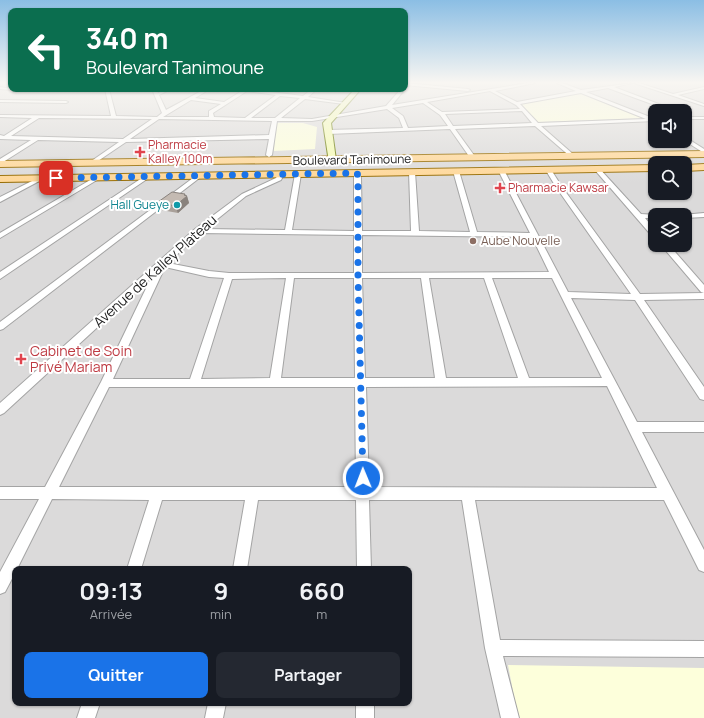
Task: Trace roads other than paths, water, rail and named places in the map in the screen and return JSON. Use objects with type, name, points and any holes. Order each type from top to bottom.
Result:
[{"type":"main road","points":[[332,117],[327,123],[325,129],[332,160],[333,173]]},
{"type":"main road","name":"Boulevard Tanimoune","points":[[0,163],[282,161],[704,154]]},
{"type":"main road","points":[[281,174],[282,161]]},
{"type":"main road","name":"Boulevard Tanimoune","points":[[0,180],[42,178],[648,168]]},
{"type":"main road","points":[[692,168],[702,169]]},
{"type":"street","points":[[19,117],[274,121],[294,121],[332,117]]},
{"type":"street","points":[[3,137],[37,117]]},
{"type":"street","points":[[92,163],[160,117]]},
{"type":"street","points":[[245,120],[250,117]]},
{"type":"street","points":[[269,155],[274,121],[280,117]]},
{"type":"street","points":[[401,117],[406,129]]},
{"type":"street","points":[[444,117],[473,158]]},
{"type":"street","points":[[530,117],[572,156]]},
{"type":"street","points":[[694,118],[704,118]]},
{"type":"street","points":[[325,129],[452,128],[648,120]]},
{"type":"street","points":[[294,121],[315,125]]},
{"type":"street","points":[[3,137],[125,141],[271,137]]},
{"type":"street","points":[[0,163],[37,138]]},
{"type":"street","points":[[692,144],[704,151]]},
{"type":"street","points":[[596,168],[648,226]]},
{"type":"street","points":[[548,169],[559,187],[638,297],[704,396]]},
{"type":"street","points":[[500,170],[532,235],[610,382],[704,565]]},
{"type":"street","points":[[456,171],[474,234]]},
{"type":"street","points":[[412,172],[415,233]]},
{"type":"street","points":[[357,173],[364,566]]},
{"type":"street","name":"Avenue de Kalley Plateau","points":[[0,410],[198,231],[239,199],[257,188],[279,179],[281,174]]},
{"type":"street","points":[[288,232],[298,174]]},
{"type":"street","points":[[0,327],[199,176]]},
{"type":"street","points":[[0,236],[98,177]]},
{"type":"street","points":[[0,276],[147,177]]},
{"type":"street","points":[[0,200],[42,178]]},
{"type":"street","points":[[693,215],[704,215]]},
{"type":"street","points":[[693,215],[704,224]]},
{"type":"street","points":[[640,216],[648,216]]},
{"type":"street","points":[[198,231],[532,235]]},
{"type":"street","points":[[671,252],[704,290]]},
{"type":"street","points":[[0,587],[106,383],[162,264],[209,274],[229,276],[554,275]]},
{"type":"street","points":[[194,383],[229,276]]},
{"type":"street","points":[[275,383],[290,276]]},
{"type":"street","points":[[425,276],[441,382]]},
{"type":"street","points":[[486,276],[525,382]]},
{"type":"street","points":[[564,295],[638,297],[704,296]]},
{"type":"street","points":[[106,383],[610,382]]},
{"type":"street","points":[[633,427],[704,427]]},
{"type":"street","points":[[0,493],[667,494]]},
{"type":"street","points":[[135,566],[158,493]]},
{"type":"street","points":[[241,566],[253,494]]},
{"type":"street","points":[[467,494],[493,648],[510,718]]},
{"type":"street","points":[[493,648],[704,649]]},
{"type":"street","points":[[86,718],[90,706]]},
{"type":"street","points":[[214,718],[216,706]]},
{"type":"street","points":[[364,706],[365,718]]},
{"type":"place","name":"Pharmacie Kalley 100m","points":[[140,152]]},
{"type":"place","name":"Pharmacie Kawsar","points":[[500,188]]},
{"type":"place","name":"Hall Gueye","points":[[177,205]]},
{"type":"place","name":"Aube Nouvelle","points":[[473,241]]},
{"type":"place","name":"Cabinet de Soin Privé Mariam","points":[[21,359]]}]
